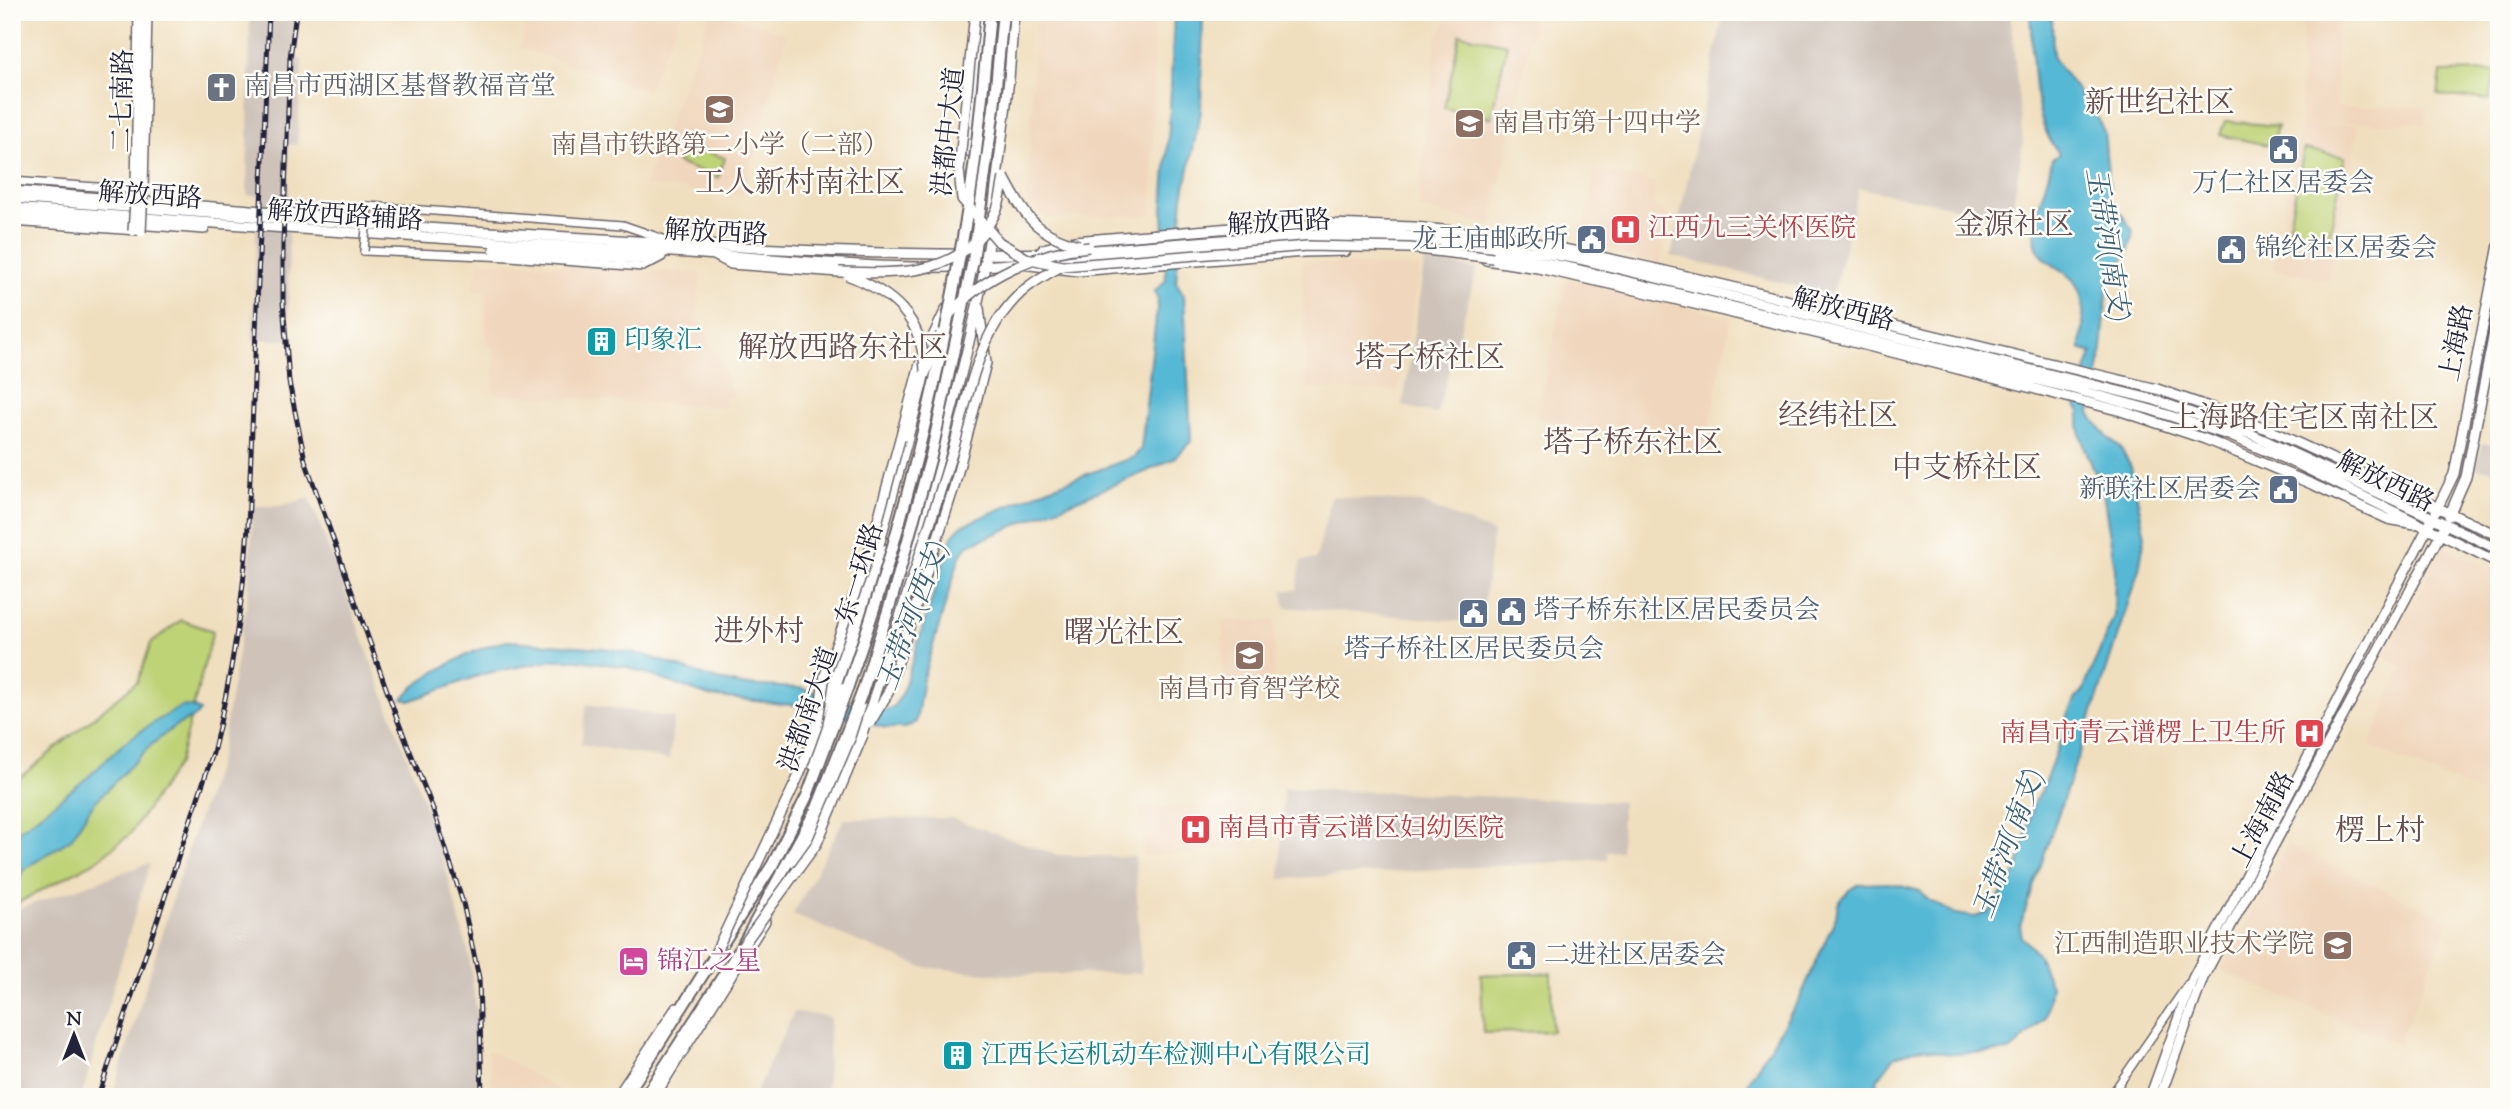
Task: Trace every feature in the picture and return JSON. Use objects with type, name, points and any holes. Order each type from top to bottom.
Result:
[{"type":"highway","name":"东一环路","points":[[625,1097],[774,864],[807,796],[835,726],[896,539],[924,436],[969,202],[990,12]]},
{"type":"highway","name":"东一环路","points":[[645,1097],[741,948],[817,808],[848,733],[893,595],[931,456],[973,261],[995,108],[1003,12]]},
{"type":"main road","name":"二七南路","points":[[139,12],[140,190]]},
{"type":"main road","name":"二七南路","points":[[137,231],[147,12]]},
{"type":"main road","points":[[975,12],[959,170],[961,200],[999,242],[1026,258],[1062,266],[1307,246],[1410,248],[1576,269]]},
{"type":"main road","name":"洪都中大道","points":[[954,256],[971,154],[982,12]]},
{"type":"main road","points":[[712,254],[732,264],[894,274],[935,267],[968,248],[989,225],[999,206],[1004,177],[1016,12]]},
{"type":"main road","name":"洪都中大道","points":[[987,255],[1016,12]]},
{"type":"main road","points":[[1004,177],[1016,202],[1033,224],[1059,240],[1088,247]]},
{"type":"main road","name":"解放西路辅路","points":[[12,191],[673,248]]},
{"type":"main road","name":"解放西路","points":[[12,198],[673,248],[712,254],[952,268],[986,267],[1022,258],[1146,245],[1411,243],[1497,252],[2070,378],[2117,401],[2231,436],[2299,464],[2428,527],[2443,529],[2499,551]]},
{"type":"main road","name":"解放西路","points":[[12,208],[452,241],[1022,258]]},
{"type":"main road","name":"解放西路辅路","points":[[12,215],[642,260],[673,248]]},
{"type":"main road","points":[[1022,258],[1074,241],[1146,245],[1200,231],[1330,223],[1509,237],[1661,270],[2070,378],[2108,377],[2157,389],[2238,417],[2499,536]]},
{"type":"main road","name":"解放西路","points":[[1201,246],[1282,235],[1351,232],[1465,240],[1517,247],[1579,259],[2113,388],[2234,427],[2433,517],[2443,529],[2499,563]]},
{"type":"main road","points":[[711,962],[800,773],[872,571],[925,374],[948,316],[962,300],[994,280],[1037,258],[1071,248],[1221,235],[1282,235]]},
{"type":"main road","name":"上海路","points":[[2428,527],[2454,474],[2499,245]]},
{"type":"main road","points":[[1022,258],[1078,271],[1304,252],[1363,250],[1500,262],[1619,286],[1846,340],[2121,411],[2205,439],[2388,519],[2428,527]]},
{"type":"main road","name":"洪都南大道","points":[[654,1097],[751,945],[805,850],[858,739],[919,537],[967,352],[987,255]]},
{"type":"main road","name":"洪都南大道","points":[[617,1097],[743,905],[779,843],[803,794],[886,553],[919,435],[946,309],[954,256]]},
{"type":"main road","points":[[741,948],[817,843],[858,739],[953,448],[974,370],[997,323],[1016,295],[1034,281],[1062,266]]},
{"type":"main road","points":[[839,272],[878,288],[895,300],[918,334],[924,354],[925,374]]},
{"type":"main road","points":[[858,739],[888,693],[954,487],[986,363],[978,302]]},
{"type":"main road","name":"上海路","points":[[2443,529],[2466,477],[2499,307]]},
{"type":"main road","points":[[817,726],[825,675],[867,560],[920,364],[946,309]]},
{"type":"main road","name":"上海南路","points":[[2150,1097],[2193,978],[2428,527]]},
{"type":"main road","name":"上海南路","points":[[2160,1097],[2203,978],[2443,529]]},
{"type":"street","points":[[12,181],[140,190]]},
{"type":"street","points":[[368,205],[623,225],[673,248],[643,267],[510,257],[364,251],[368,205]]},
{"type":"street","points":[[12,222],[137,231]]},
{"type":"street","name":"上海南路","points":[[2110,1097],[2193,978]]},
{"type":"shaded area","points":[[250,12],[301,12],[295,57],[302,60],[297,144],[289,145],[288,340],[252,340],[258,196],[247,195]]},
{"type":"shaded area","points":[[529,12],[683,12],[647,90],[519,48]]},
{"type":"shaded area","name":"南昌市铁路第二小学（二部）","points":[[711,12],[787,34],[743,195],[644,186]]},
{"type":"shaded area","points":[[1036,12],[1154,27],[1152,215],[1046,218],[1027,201]]},
{"type":"shaded area","name":"南昌市第十四中学","points":[[1450,12],[1536,12],[1491,225],[1418,208],[1436,40]]},
{"type":"shaded area","points":[[1724,12],[2010,12],[2023,143],[2011,218],[1859,188],[1833,295],[1671,256]]},
{"type":"shaded area","points":[[2302,12],[2337,12],[2336,107],[2426,107],[2426,123],[2301,123]]},
{"type":"shaded area","points":[[2302,124],[2359,125],[2328,280],[2273,269]]},
{"type":"shaded area","name":"江西九三关怀医院","points":[[1595,170],[1656,183],[1652,205],[1669,214],[1660,265],[1582,243]]},
{"type":"shaded area","points":[[1425,259],[1477,269],[1437,414],[1403,406]]},
{"type":"shaded area","points":[[480,261],[700,273],[698,317],[726,375],[733,397],[725,397],[724,407],[496,394],[493,391],[495,349],[486,342],[486,291],[473,290]]},
{"type":"shaded area","points":[[1302,262],[1420,268],[1398,391],[1307,389]]},
{"type":"shaded area","points":[[1567,279],[1731,318],[1704,455],[1536,418]]},
{"type":"shaded area","points":[[2482,443],[2499,446],[2499,471],[2476,468]]},
{"type":"shaded area","points":[[1331,496],[1422,503],[1493,533],[1481,623],[1285,607],[1283,590],[1297,590],[1301,561],[1316,559]]},
{"type":"shaded area","points":[[310,498],[437,837],[469,955],[477,1017],[478,1097],[112,1097],[183,864],[220,757],[248,595],[253,506],[279,506]]},
{"type":"shaded area","points":[[2443,546],[2499,573],[2499,801],[2369,746],[2402,667],[2383,657]]},
{"type":"shaded area","name":"南昌市育智学校","points":[[1223,620],[1275,621],[1274,690],[1222,689]]},
{"type":"shaded area","points":[[587,704],[674,718],[669,760],[581,744]]},
{"type":"shaded area","points":[[1283,788],[1622,802],[1621,851],[1607,852],[1607,859],[1280,879]]},
{"type":"shaded area","name":"南昌市青云谱区妇幼医院","points":[[1249,804],[1248,848],[1143,856],[1140,809]]},
{"type":"shaded area","points":[[951,818],[1056,855],[1135,857],[1141,973],[1008,975],[921,967],[793,915],[844,819]]},
{"type":"shaded area","name":"江西制造职业技术学院","points":[[2288,845],[2449,920],[2399,1044],[2221,971]]},
{"type":"shaded area","points":[[150,863],[81,1097],[12,1097],[12,911]]},
{"type":"shaded area","points":[[794,1012],[830,1017],[826,1097],[756,1097],[757,1090]]},
{"type":"shaded area","points":[[487,1049],[572,1097],[495,1097]]},
{"type":"green space","points":[[1460,34],[1507,44],[1491,118],[1444,108]]},
{"type":"green space","points":[[2496,71],[2489,100],[2438,95],[2441,72]]},
{"type":"green space","points":[[2225,121],[2277,126],[2272,146],[2220,135]]},
{"type":"green space","points":[[684,144],[725,158],[718,178],[677,163]]},
{"type":"green space","points":[[2304,149],[2345,157],[2328,242],[2287,234]]},
{"type":"green space","points":[[181,620],[213,631],[179,762],[130,834],[96,861],[12,906],[12,784],[138,681],[151,643]]},
{"type":"green space","points":[[1551,973],[1552,1031],[1483,1033],[1481,975]]},
{"type":"water","points":[[1174,12],[1203,12],[1201,111],[1183,197],[1176,282],[1184,295],[1191,441],[1175,458],[1145,472],[968,545],[960,556],[923,678],[916,722],[905,728],[886,728],[810,707],[709,696],[627,667],[579,660],[555,660],[483,674],[410,701],[403,699],[422,681],[452,663],[483,648],[509,641],[603,648],[645,655],[714,679],[742,685],[800,688],[886,710],[893,707],[901,696],[952,536],[961,526],[1049,488],[1134,457],[1141,449],[1158,300],[1155,291],[1166,280],[1163,210]]},
{"type":"water","name":"玉带河(南支)","points":[[2030,12],[2052,12],[2053,58],[2094,113],[2104,131],[2110,197],[2133,231],[2129,250],[2108,283],[2101,359],[2090,414],[2108,438],[2120,447],[2131,467],[2145,536],[2139,569],[2020,926],[2022,937],[2037,953],[2051,986],[2046,1017],[2011,1051],[1949,1054],[1922,1048],[1895,1056],[1877,1080],[1874,1097],[1739,1097],[1800,998],[1836,917],[1838,904],[1849,890],[1860,884],[1889,883],[1920,891],[1928,900],[1956,914],[1975,917],[1989,912],[2017,871],[2034,802],[2041,792],[2064,730],[2062,728],[2076,698],[2083,691],[2114,616],[2115,569],[2101,479],[2097,479],[2084,445],[2080,429],[2080,411],[2075,405],[2092,353],[2080,349],[2082,301],[2076,284],[2045,258],[2036,244],[2037,212],[2052,159],[2059,154],[2049,138],[2038,107]]},
{"type":"water","points":[[182,706],[200,711],[150,746],[93,804],[71,839],[23,870],[20,878],[12,884],[12,836],[88,777],[125,742]]},
{"type":"railway","points":[[98,1097],[213,753],[235,641],[248,527],[269,12]]},
{"type":"railway","points":[[296,12],[290,58],[283,244],[283,301],[289,382],[305,460],[396,716],[433,809],[463,903],[479,978],[482,1097]]},
{"type":"place","name":"南昌市西湖区基督教福音堂","points":[[221,87]]},
{"type":"place","name":"南昌市铁路第二小学（二部）","points":[[720,110]]},
{"type":"place","name":"南昌市第十四中学","points":[[1470,124]]},
{"type":"place","name":"万仁社区居委会","points":[[2283,149]]},
{"type":"place","name":"江西九三关怀医院","points":[[1625,229]]},
{"type":"place","name":"龙王庙邮政所","points":[[1591,240]]},
{"type":"place","name":"锦纶社区居委会","points":[[2232,249]]},
{"type":"place","name":"印象汇","points":[[601,341]]},
{"type":"place","name":"新联社区居委会","points":[[2284,490]]},
{"type":"place","name":"塔子桥东社区居民委员会","points":[[1511,611]]},
{"type":"place","name":"塔子桥社区居民委员会","points":[[1474,614]]},
{"type":"place","name":"南昌市育智学校","points":[[1249,655]]},
{"type":"place","name":"南昌市青云谱楞上卫生所","points":[[2309,734]]},
{"type":"place","name":"南昌市青云谱区妇幼医院","points":[[1195,829]]},
{"type":"place","name":"江西制造职业技术学院","points":[[2337,945]]},
{"type":"place","name":"二进社区居委会","points":[[1521,956]]},
{"type":"place","name":"锦江之星","points":[[634,962]]},
{"type":"place","name":"江西长运机动车检测中心有限公司","points":[[958,1056]]},
{"type":"district","name":"新世纪社区","points":[[2160,104]]},
{"type":"district","name":"工人新村南社区","points":[[800,184]]},
{"type":"district","name":"金源社区","points":[[2014,226]]},
{"type":"district","name":"解放西路东社区","points":[[843,349]]},
{"type":"district","name":"塔子桥社区","points":[[1430,359]]},
{"type":"district","name":"经纬社区","points":[[1838,417]]},
{"type":"district","name":"上海路住宅区南社区","points":[[2304,419]]},
{"type":"district","name":"塔子桥东社区","points":[[1633,444]]},
{"type":"district","name":"中支桥社区","points":[[1967,469]]},
{"type":"district","name":"进外村","points":[[759,633]]},
{"type":"district","name":"曙光社区","points":[[1124,634]]},
{"type":"district","name":"楞上村","points":[[2380,832]]},
{"type":"water label","name":"玉带河(西支)","points":[[914,616]]}]
